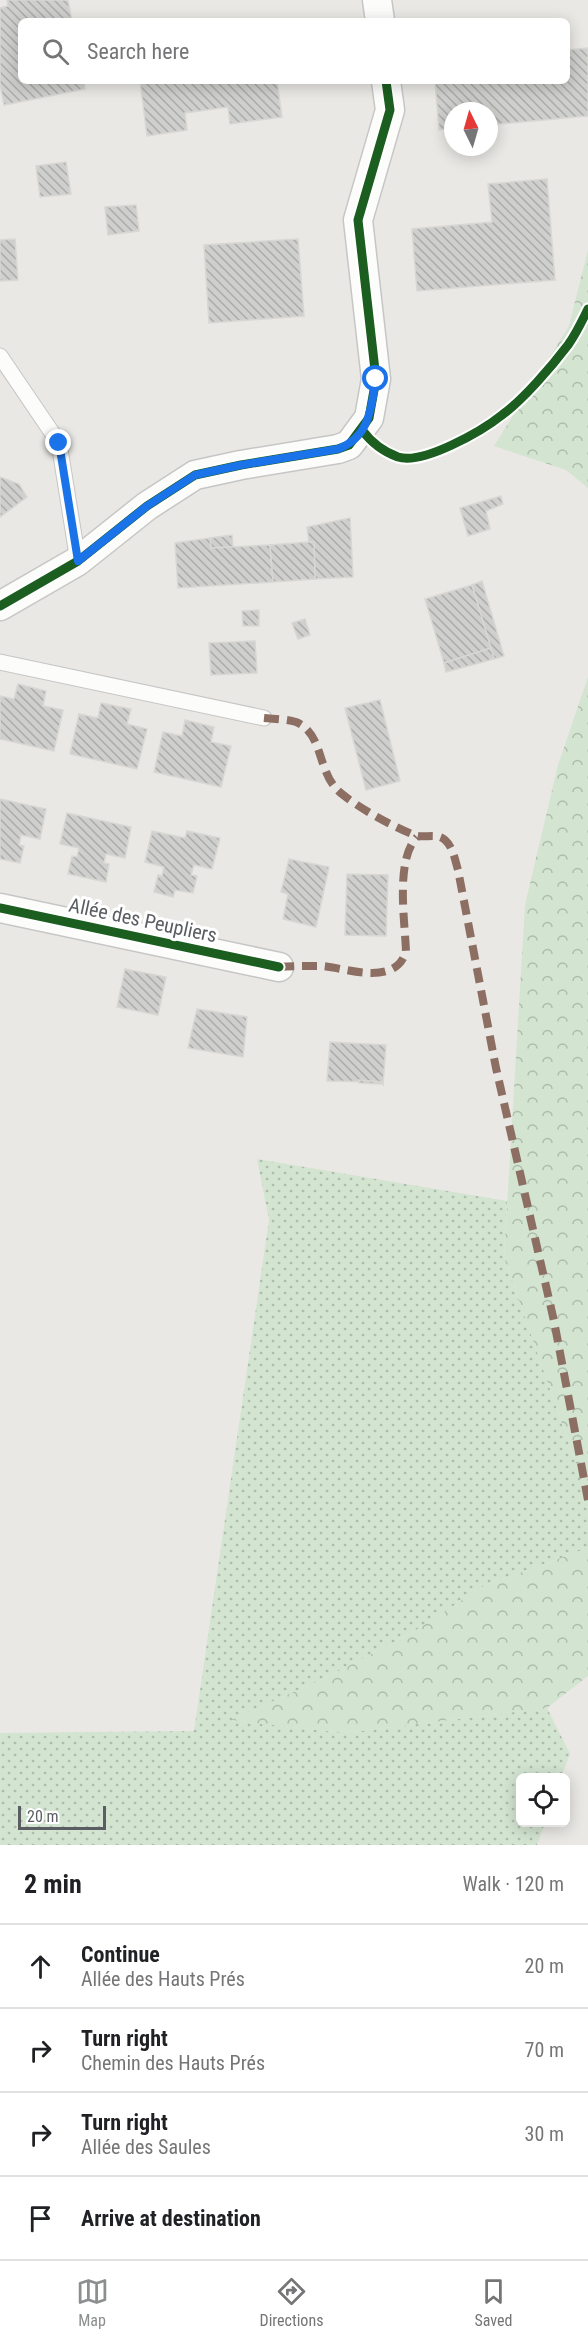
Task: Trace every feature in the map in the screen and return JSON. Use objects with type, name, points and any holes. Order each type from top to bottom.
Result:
[{"type":"street","points":[[377,0],[380,18]]},
{"type":"street","points":[[0,606],[78,561],[147,506],[195,475],[338,449],[349,445],[362,430],[369,418],[376,379],[358,220],[390,110],[386,84]]},
{"type":"street","name":"Allée des Peupliers","points":[[0,908],[279,967]]},
{"type":"lane","points":[[0,356],[59,443],[78,561]]},
{"type":"lane","points":[[0,662],[264,718]]},
{"type":"green space","points":[[588,250],[588,488],[566,470],[494,446],[569,326]]},
{"type":"green space","points":[[588,677],[588,1498],[504,1257],[525,905],[558,765]]},
{"type":"green space","points":[[257,1159],[507,1201],[504,1257],[588,1498],[588,1548],[484,1586],[410,1634],[325,1678],[232,1720],[344,1733],[547,1708],[570,1754],[563,1773],[516,1773],[516,1827],[544,1827],[537,1845],[0,1845],[0,1733],[194,1731],[269,1220]]},
{"type":"green space","points":[[588,1548],[588,1676],[547,1708],[344,1733],[231,1720],[325,1678],[410,1634],[484,1586]]},
{"type":"building","points":[[7,0],[68,0],[71,18],[18,18],[18,84],[84,84],[85,89],[4,105],[0,85],[0,8],[8,6]]},
{"type":"building","points":[[588,48],[588,116],[498,124],[498,102],[444,102],[444,129],[439,130],[435,84],[570,84],[570,50]]},
{"type":"building","points":[[140,84],[277,84],[282,117],[230,124],[228,107],[185,113],[187,130],[147,136]]},
{"type":"building","points":[[66,162],[71,194],[40,197],[36,166]]},
{"type":"building","points":[[547,179],[555,280],[417,291],[412,229],[492,222],[488,184]]},
{"type":"building","points":[[136,205],[139,231],[108,235],[105,207]]},
{"type":"building","points":[[15,239],[18,280],[0,281],[0,240]]},
{"type":"building","points":[[298,239],[304,316],[209,323],[204,245]]},
{"type":"building","points":[[0,477],[19,484],[27,497],[0,517]]},
{"type":"building","points":[[501,496],[503,504],[486,511],[490,529],[468,536],[460,508]]},
{"type":"building","points":[[350,518],[353,577],[315,579],[314,542],[309,542],[307,527]]},
{"type":"building","points":[[232,535],[233,547],[211,548],[210,538]]},
{"type":"building","points":[[210,538],[211,548],[270,545],[273,582],[178,588],[175,543]]},
{"type":"building","points":[[314,542],[315,579],[273,582],[270,545]]},
{"type":"building","points":[[482,581],[504,656],[494,659],[472,585]]},
{"type":"building","points":[[472,585],[491,648],[444,663],[425,599]]},
{"type":"building","points":[[259,610],[259,626],[243,626],[242,611]]},
{"type":"building","points":[[305,619],[310,635],[298,639],[292,623]]},
{"type":"building","points":[[255,641],[257,673],[211,675],[209,643]]},
{"type":"building","points":[[491,648],[494,659],[446,672],[444,663]]},
{"type":"building","points":[[18,684],[46,691],[43,706],[63,710],[54,751],[0,739],[0,696],[14,699]]},
{"type":"building","points":[[380,700],[400,781],[366,790],[345,708]]},
{"type":"building","points":[[101,703],[131,709],[127,724],[147,729],[137,769],[70,754],[79,714],[98,718]]},
{"type":"building","points":[[185,720],[214,727],[211,742],[231,746],[221,787],[154,772],[163,732],[182,736]]},
{"type":"building","points":[[0,799],[46,809],[40,839],[21,835],[19,845],[24,846],[20,863],[0,859]]},
{"type":"building","points":[[67,813],[131,827],[125,858],[106,854],[104,863],[109,864],[106,882],[68,874],[72,856],[77,857],[79,848],[60,844]]},
{"type":"building","points":[[152,831],[185,838],[187,831],[220,838],[212,869],[194,865],[191,875],[197,876],[193,893],[175,890],[173,897],[154,892],[158,875],[162,876],[164,867],[145,862]]},
{"type":"building","points":[[289,859],[329,867],[316,927],[283,919],[288,894],[281,892]]},
{"type":"building","points":[[347,874],[388,875],[386,936],[345,935]]},
{"type":"building","points":[[125,969],[166,977],[158,1015],[117,1007]]},
{"type":"building","points":[[197,1009],[247,1017],[243,1057],[188,1048]]},
{"type":"building","points":[[330,1042],[386,1045],[383,1085],[381,1082],[327,1081]]},
{"type":"building","points":[[359,1080],[381,1082],[381,1084],[359,1083]]},
{"type":"marked path","points":[[264,718],[292,721],[305,728],[312,736],[334,786],[350,800],[376,817],[414,835],[441,838],[452,850],[458,870],[496,1068],[554,1321],[588,1500]]},
{"type":"marked path","points":[[279,967],[322,966],[355,972],[380,973],[399,964],[406,952],[403,908],[406,860],[410,847],[417,837]]},
{"type":"cycle path","points":[[0,606],[78,561],[147,506],[195,475],[338,449],[349,445],[369,418],[376,379],[358,220],[390,110],[386,84]]},
{"type":"cycle path","points":[[362,430],[383,449],[398,457],[409,458],[437,451],[467,437],[502,415],[528,392],[568,345],[588,309]]},
{"type":"cycle path","points":[[0,908],[279,967]]},
{"type":"route","points":[[59,443],[78,561],[147,506],[195,475],[338,449],[349,445],[369,418],[376,379]]}]
